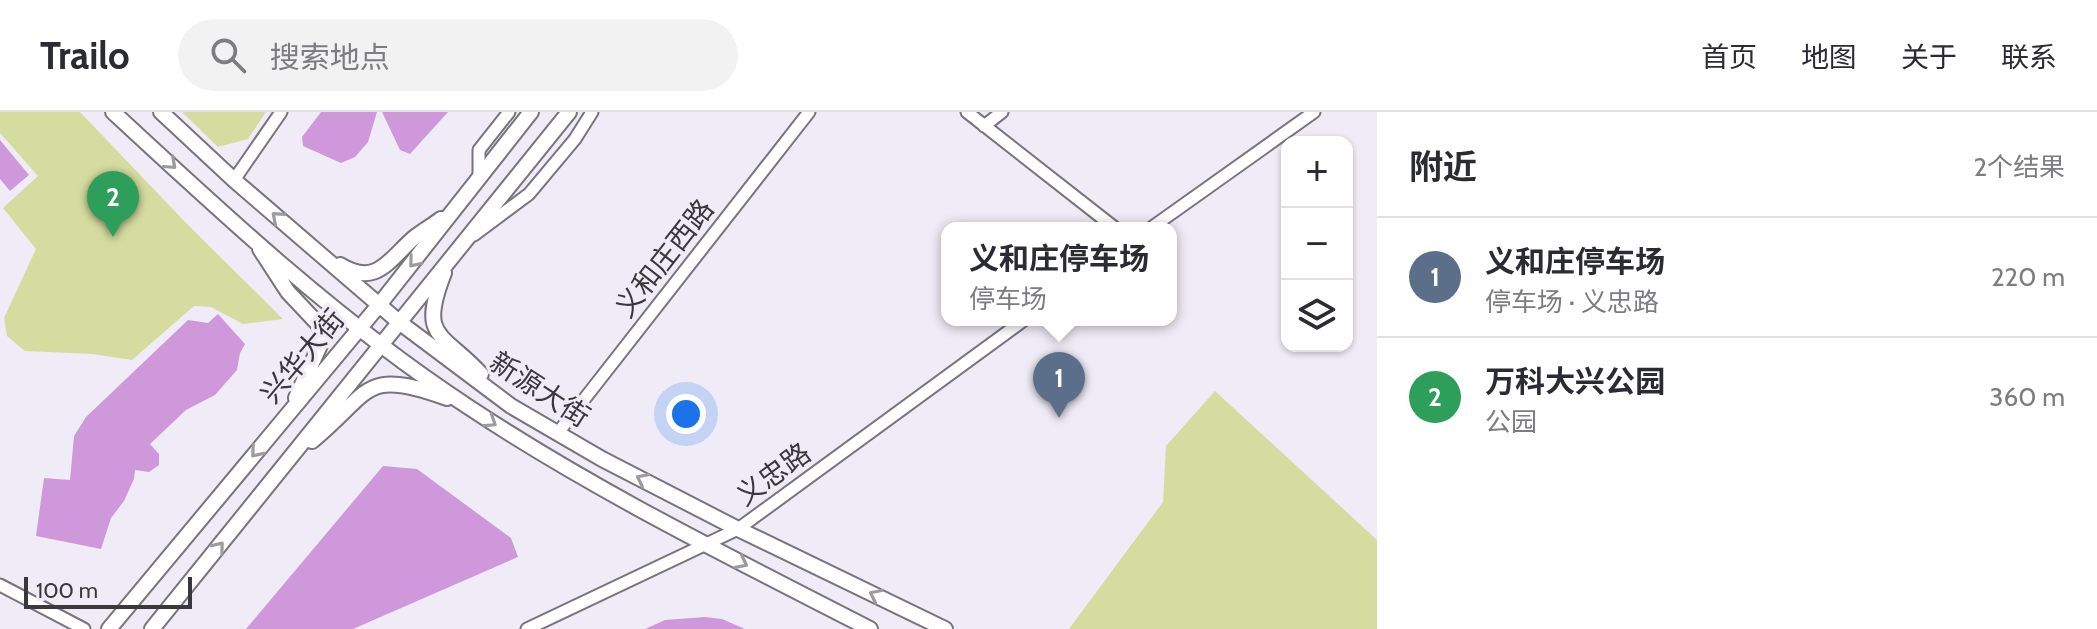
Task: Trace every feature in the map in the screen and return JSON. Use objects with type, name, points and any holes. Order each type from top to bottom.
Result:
[{"type":"main road","points":[[113,112],[251,236],[360,327],[464,405],[525,444],[705,544],[870,629]]},
{"type":"main road","name":"新源大街","points":[[161,112],[234,180],[399,322],[511,406],[557,434],[738,529],[945,629]]},
{"type":"main road","name":"兴华大街","points":[[109,629],[379,305],[531,112]]},
{"type":"main road","name":"兴华大街","points":[[152,629],[569,112]]},
{"type":"main road","points":[[301,238],[352,272],[369,273],[383,269],[414,238],[455,210]]},
{"type":"main road","points":[[251,236],[288,292],[320,326],[321,343],[291,410]]},
{"type":"main road","points":[[450,258],[435,296],[433,319],[439,335],[469,361],[511,406]]},
{"type":"main road","points":[[290,459],[331,426],[364,392],[381,384],[402,383],[464,405]]},
{"type":"street","points":[[234,180],[281,112]]},
{"type":"street","points":[[479,178],[479,150],[509,112]]},
{"type":"street","points":[[461,245],[529,194],[575,139],[592,112]]},
{"type":"street","name":"义和庄西路","points":[[557,434],[809,112]]},
{"type":"street","points":[[967,112],[1107,222]]},
{"type":"street","points":[[984,126],[1002,112]]},
{"type":"street","points":[[1159,222],[1314,112]]},
{"type":"street","name":"义忠路","points":[[527,629],[738,529],[1016,326]]},
{"type":"street","points":[[0,585],[84,629]]},
{"type":"green space","points":[[0,112],[80,112],[283,319],[243,324],[211,307],[194,306],[132,360],[93,354],[25,351],[7,336],[4,318],[36,249],[3,208],[38,176],[0,133]]},
{"type":"green space","points":[[182,112],[266,112],[248,139],[218,147]]},
{"type":"green space","points":[[1215,391],[1377,540],[1377,629],[1069,629],[1163,502],[1166,446]]},
{"type":"building","points":[[321,112],[377,112],[368,142],[355,157],[341,163],[303,146],[302,137]]},
{"type":"building","points":[[382,112],[448,112],[410,154],[400,150]]},
{"type":"building","points":[[0,140],[29,175],[10,191],[0,179]]},
{"type":"building","points":[[218,314],[245,344],[237,370],[215,395],[186,410],[150,444],[159,454],[159,465],[149,472],[135,470],[124,501],[111,518],[101,549],[36,536],[44,478],[70,480],[74,436],[86,417],[188,320],[208,323]]},
{"type":"building","points":[[383,466],[417,469],[511,538],[518,557],[353,629],[246,629]]},
{"type":"building","points":[[722,619],[745,629],[645,629],[665,620]]},
{"type":"place","name":"万科大兴公园","points":[[113,237]]},
{"type":"place","name":"义和庄停车场","points":[[1059,418]]}]
